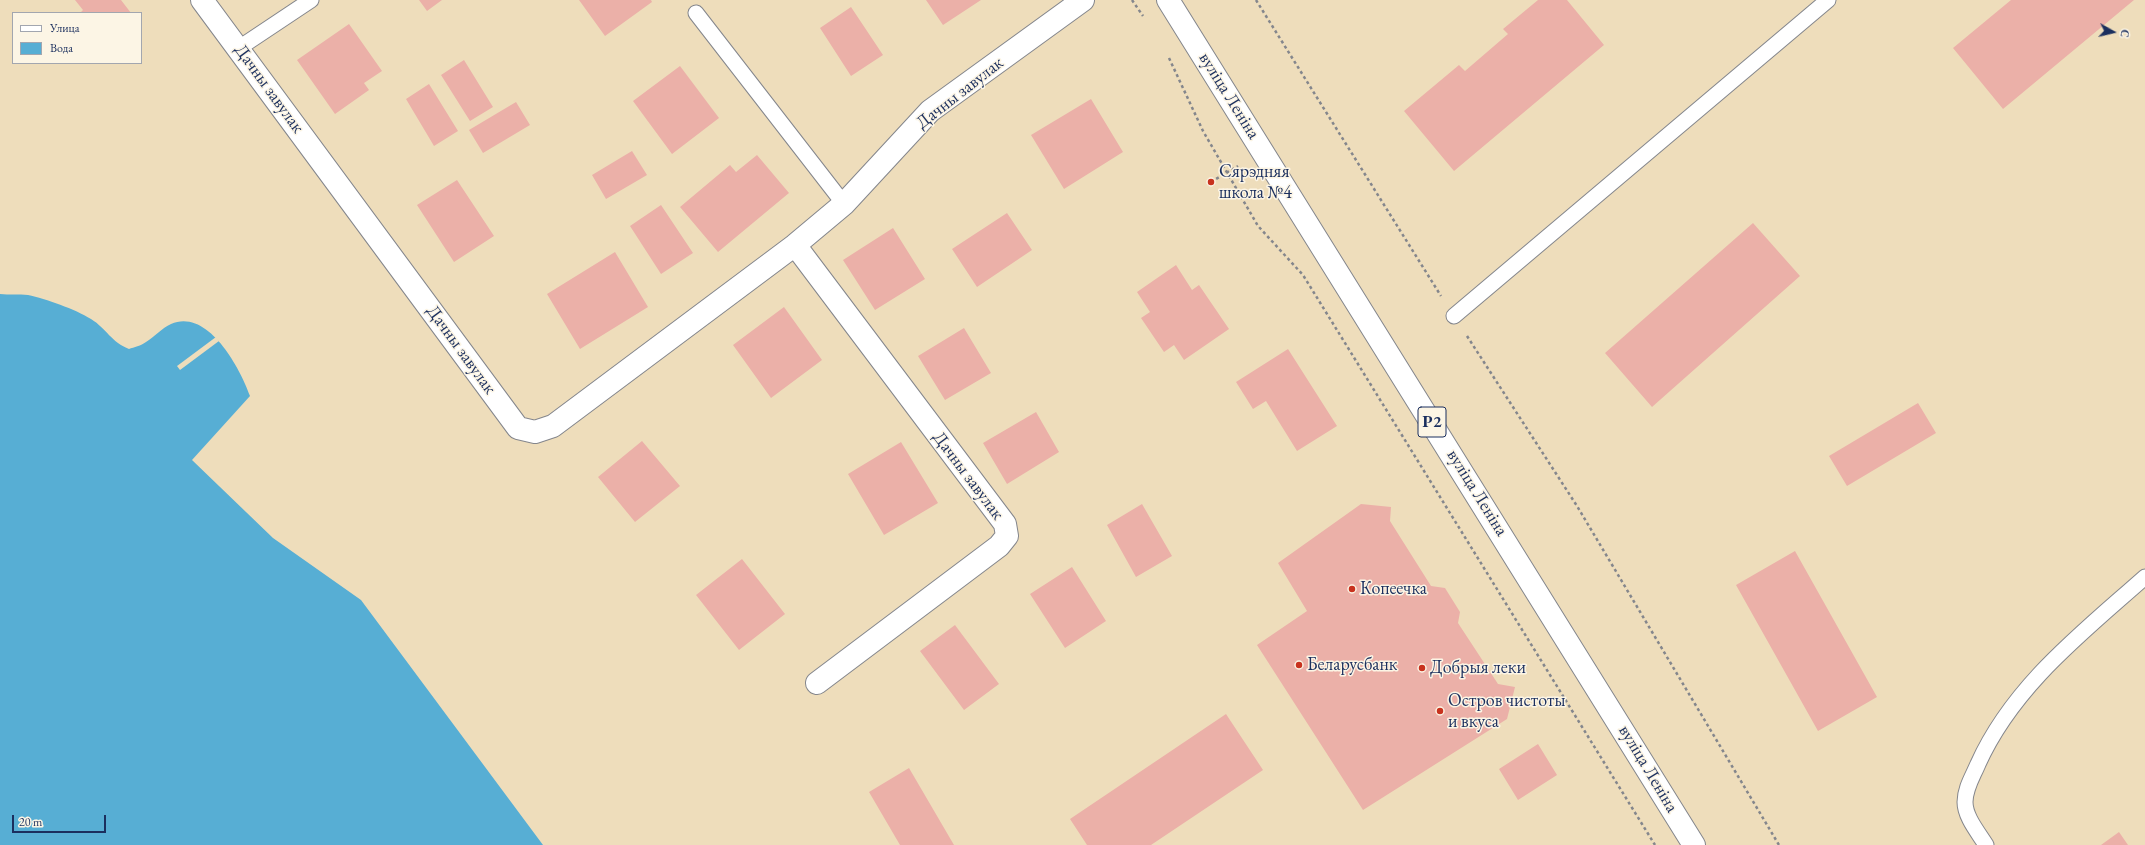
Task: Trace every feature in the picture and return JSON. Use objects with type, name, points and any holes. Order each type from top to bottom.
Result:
[{"type":"street","name":"Дачны завулак","points":[[202,0],[239,48],[518,428],[535,432],[553,426],[795,245],[844,204],[930,111],[1083,0]]},
{"type":"street","name":"вуліца Леніна","points":[[1168,0],[1694,845]]},
{"type":"street","name":"Дачны завулак","points":[[795,245],[1005,524],[1007,536],[999,546],[817,683]]},
{"type":"lane","points":[[239,48],[311,0]]},
{"type":"lane","points":[[1454,316],[1828,0]]},
{"type":"lane","points":[[696,14],[844,204]]},
{"type":"lane","points":[[1986,845],[1968,815],[1965,802],[1967,788],[1985,749],[2016,700],[2062,650],[2145,577]]},
{"type":"path","points":[[1132,0],[1144,18]]},
{"type":"path","points":[[1256,0],[1454,316],[1577,506],[1779,845]]},
{"type":"path","points":[[1168,55],[1203,131],[1258,226],[1303,275],[1655,845]]},
{"type":"water","points":[[0,294],[28,295],[69,308],[91,319],[118,343],[129,349],[144,343],[171,324],[185,321],[198,325],[210,332],[221,344],[239,371],[250,396],[192,460],[273,538],[361,600],[543,845],[0,845]]},
{"type":"pier","points":[[216,337],[219,341],[180,370],[177,366]]},
{"type":"building","points":[[75,0],[121,0],[130,12],[81,12],[83,10]]},
{"type":"building","points":[[419,0],[442,0],[427,11]]},
{"type":"building","points":[[579,0],[651,0],[652,2],[605,36]]},
{"type":"building","points":[[926,0],[981,0],[943,25]]},
{"type":"building","points":[[1538,0],[1567,0],[1604,45],[1454,171],[1404,111],[1459,65],[1465,71],[1508,34],[1503,29]]},
{"type":"building","points":[[2011,0],[2134,0],[2003,109],[1953,48]]},
{"type":"building","points":[[851,7],[883,55],[851,76],[820,28]]},
{"type":"building","points":[[349,24],[382,71],[364,83],[369,90],[335,114],[297,60]]},
{"type":"building","points":[[464,60],[493,107],[470,121],[441,75]]},
{"type":"building","points":[[680,66],[719,118],[672,154],[633,101]]},
{"type":"building","points":[[429,84],[458,131],[434,146],[406,99]]},
{"type":"building","points":[[1091,99],[1123,152],[1064,189],[1031,135]]},
{"type":"building","points":[[516,102],[530,125],[483,153],[469,130]]},
{"type":"building","points":[[632,151],[647,175],[606,199],[592,175]]},
{"type":"building","points":[[757,155],[789,193],[718,252],[680,207],[730,165],[736,172]]},
{"type":"building","points":[[457,180],[494,236],[454,262],[417,205]]},
{"type":"building","points":[[661,205],[693,253],[661,274],[630,226]]},
{"type":"building","points":[[1007,213],[1032,250],[977,287],[952,249]]},
{"type":"building","points":[[1753,223],[1800,276],[1652,407],[1605,353]]},
{"type":"building","points":[[893,228],[925,279],[875,310],[843,260]]},
{"type":"building","points":[[615,252],[648,307],[580,349],[547,294]]},
{"type":"building","points":[[1176,265],[1192,290],[1199,285],[1229,329],[1184,360],[1174,345],[1164,352],[1141,318],[1150,312],[1137,292]]},
{"type":"building","points":[[784,307],[822,360],[771,398],[733,345]]},
{"type":"building","points":[[964,328],[991,373],[945,400],[918,356]]},
{"type":"building","points":[[1288,349],[1337,426],[1297,451],[1266,401],[1253,409],[1236,382]]},
{"type":"building","points":[[1918,403],[1936,433],[1847,486],[1829,456]]},
{"type":"building","points":[[1036,412],[1059,452],[1007,484],[983,443]]},
{"type":"building","points":[[642,441],[680,486],[635,522],[598,477]]},
{"type":"building","points":[[901,442],[938,503],[884,535],[848,474]]},
{"type":"building","points":[[1142,504],[1172,556],[1136,577],[1107,525]]},
{"type":"building","points":[[1361,504],[1391,507],[1390,521],[1431,586],[1445,588],[1460,612],[1458,623],[1498,684],[1515,687],[1507,719],[1363,810],[1257,645],[1307,611],[1278,563]]},
{"type":"building","points":[[1795,551],[1877,697],[1818,731],[1736,585]]},
{"type":"building","points":[[742,559],[785,614],[739,650],[696,595]]},
{"type":"building","points":[[1072,567],[1106,621],[1065,648],[1030,594]]},
{"type":"building","points":[[955,625],[999,684],[964,710],[920,651]]},
{"type":"building","points":[[1226,714],[1263,770],[1151,845],[1087,845],[1070,819]]},
{"type":"building","points":[[1538,744],[1557,775],[1518,800],[1499,769]]},
{"type":"building","points":[[909,768],[954,845],[900,845],[869,792]]},
{"type":"building","points":[[2119,832],[2128,845],[2101,845]]},
{"type":"place","name":"Сярэдняя школа №4","points":[[1211,182]]},
{"type":"place","name":"Копеечка","points":[[1352,589]]},
{"type":"place","name":"Беларусбанк","points":[[1299,665]]},
{"type":"place","name":"Добрыя леки","points":[[1422,668]]},
{"type":"place","name":"Остров чистоты и вкуса","points":[[1440,711]]}]
